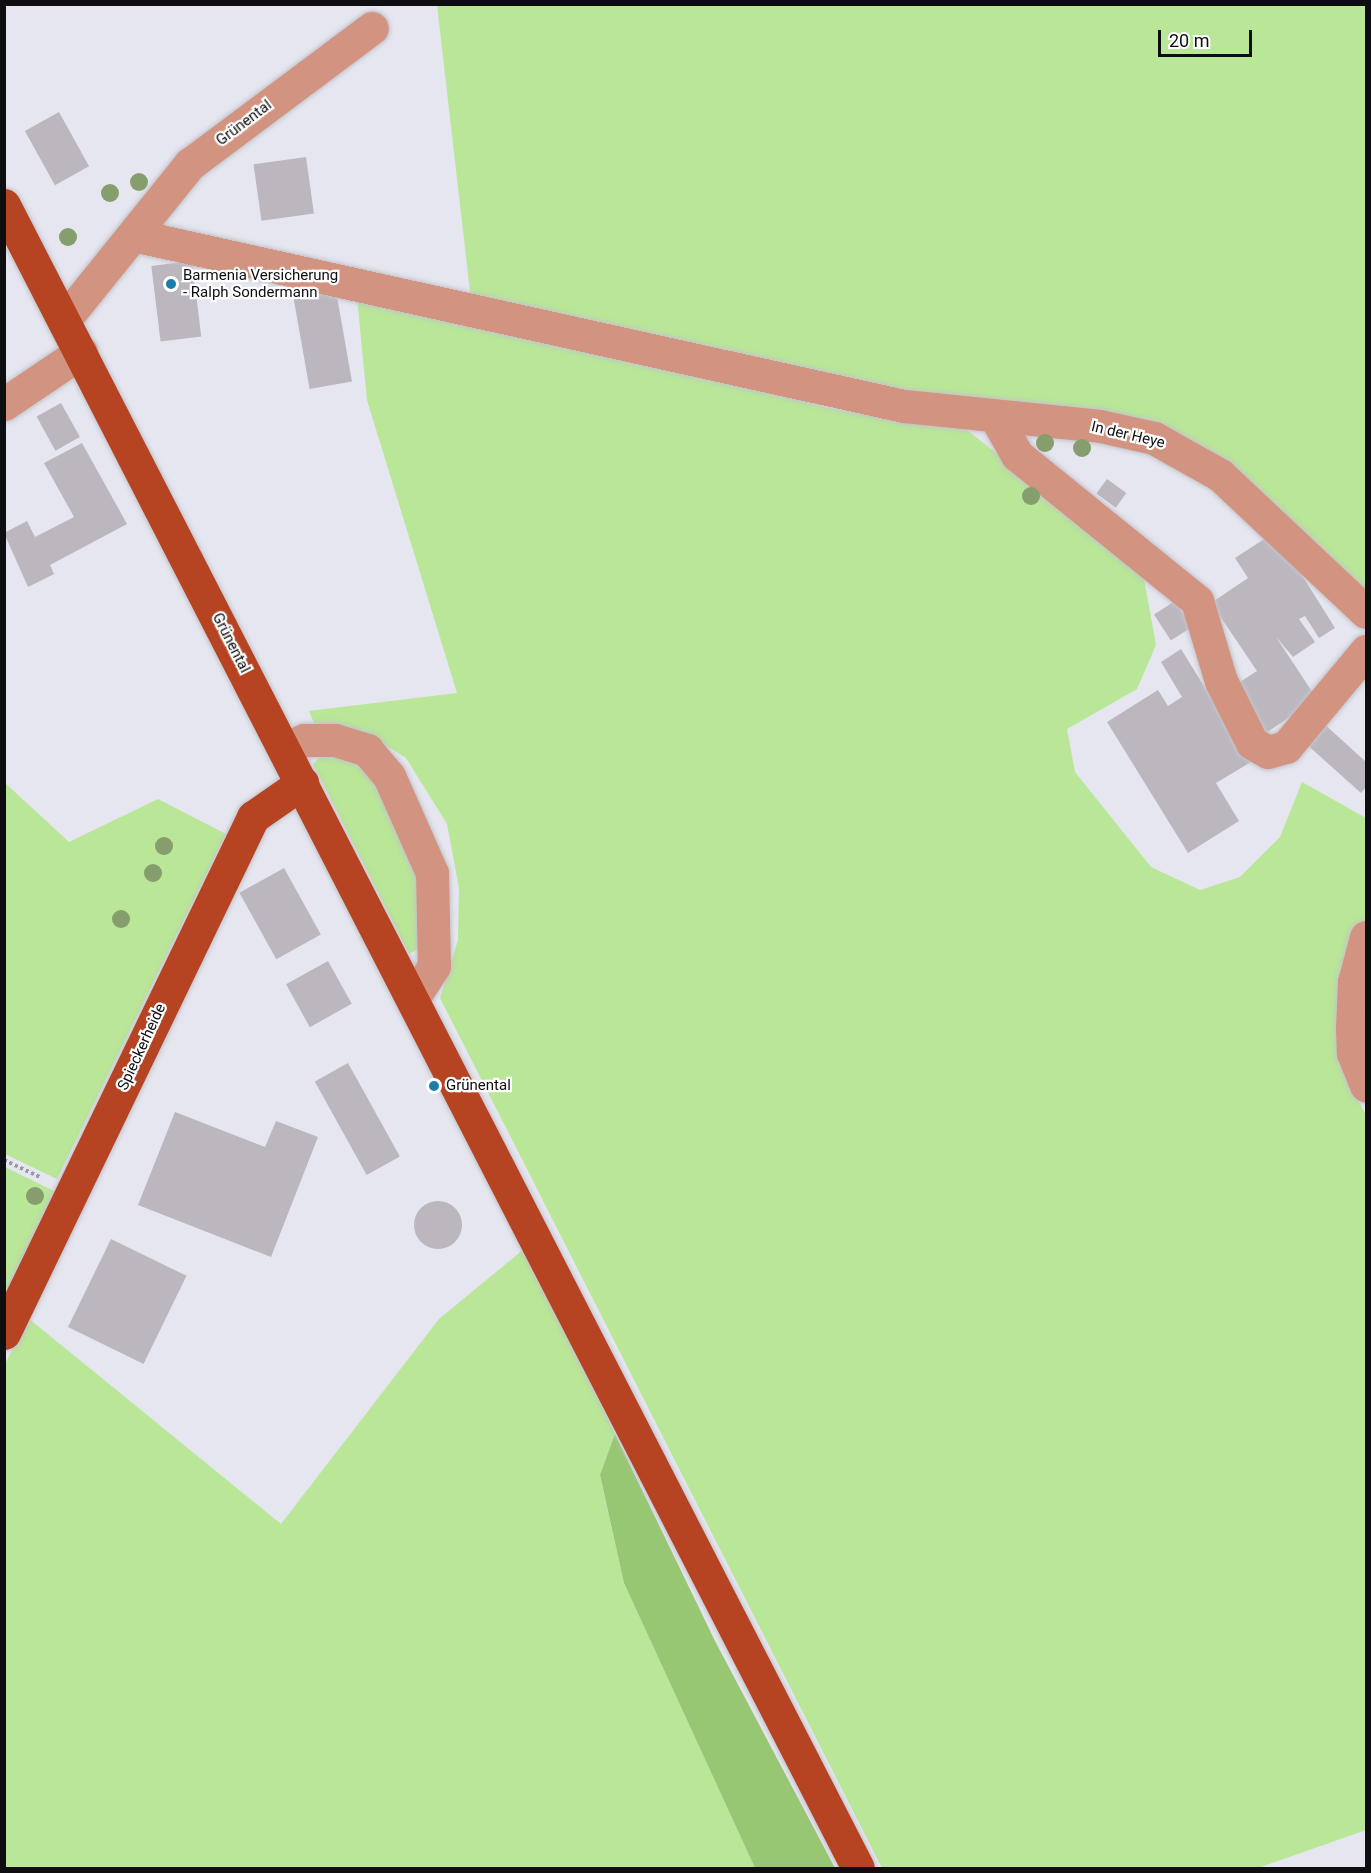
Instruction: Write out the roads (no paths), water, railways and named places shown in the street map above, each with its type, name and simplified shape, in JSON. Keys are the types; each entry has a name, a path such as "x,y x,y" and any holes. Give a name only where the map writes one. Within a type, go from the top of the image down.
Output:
{"main road":[{"name":"Grünental","path":"4,205 851,1855"},
{"name":"Spieckerheide","path":"4,1332 253,817 302,783"}],"street":[{"name":"Grünental","path":"64,320 190,164 372,28"},
{"name":"In der Heye","path":"133,235 472,309 830,391 995,416 1100,426 1180,448 1220,475 1366,612"},
{"path":"4,404 81,352"},
{"path":"995,416 1017,455 1197,601 1221,681 1252,743 1268,752 1286,747 1366,651"},
{"path":"284,749 304,740 335,740 367,750 389,776 432,873 434,966 413,998"},
{"path":"1366,937 1354,982 1352,1028 1353,1053 1366,1084"}],"place":[{"name":"Barmenia Versicherung - Ralph Sondermann","path":"171,284"},
{"name":"Grünental","path":"434,1086"}]}
